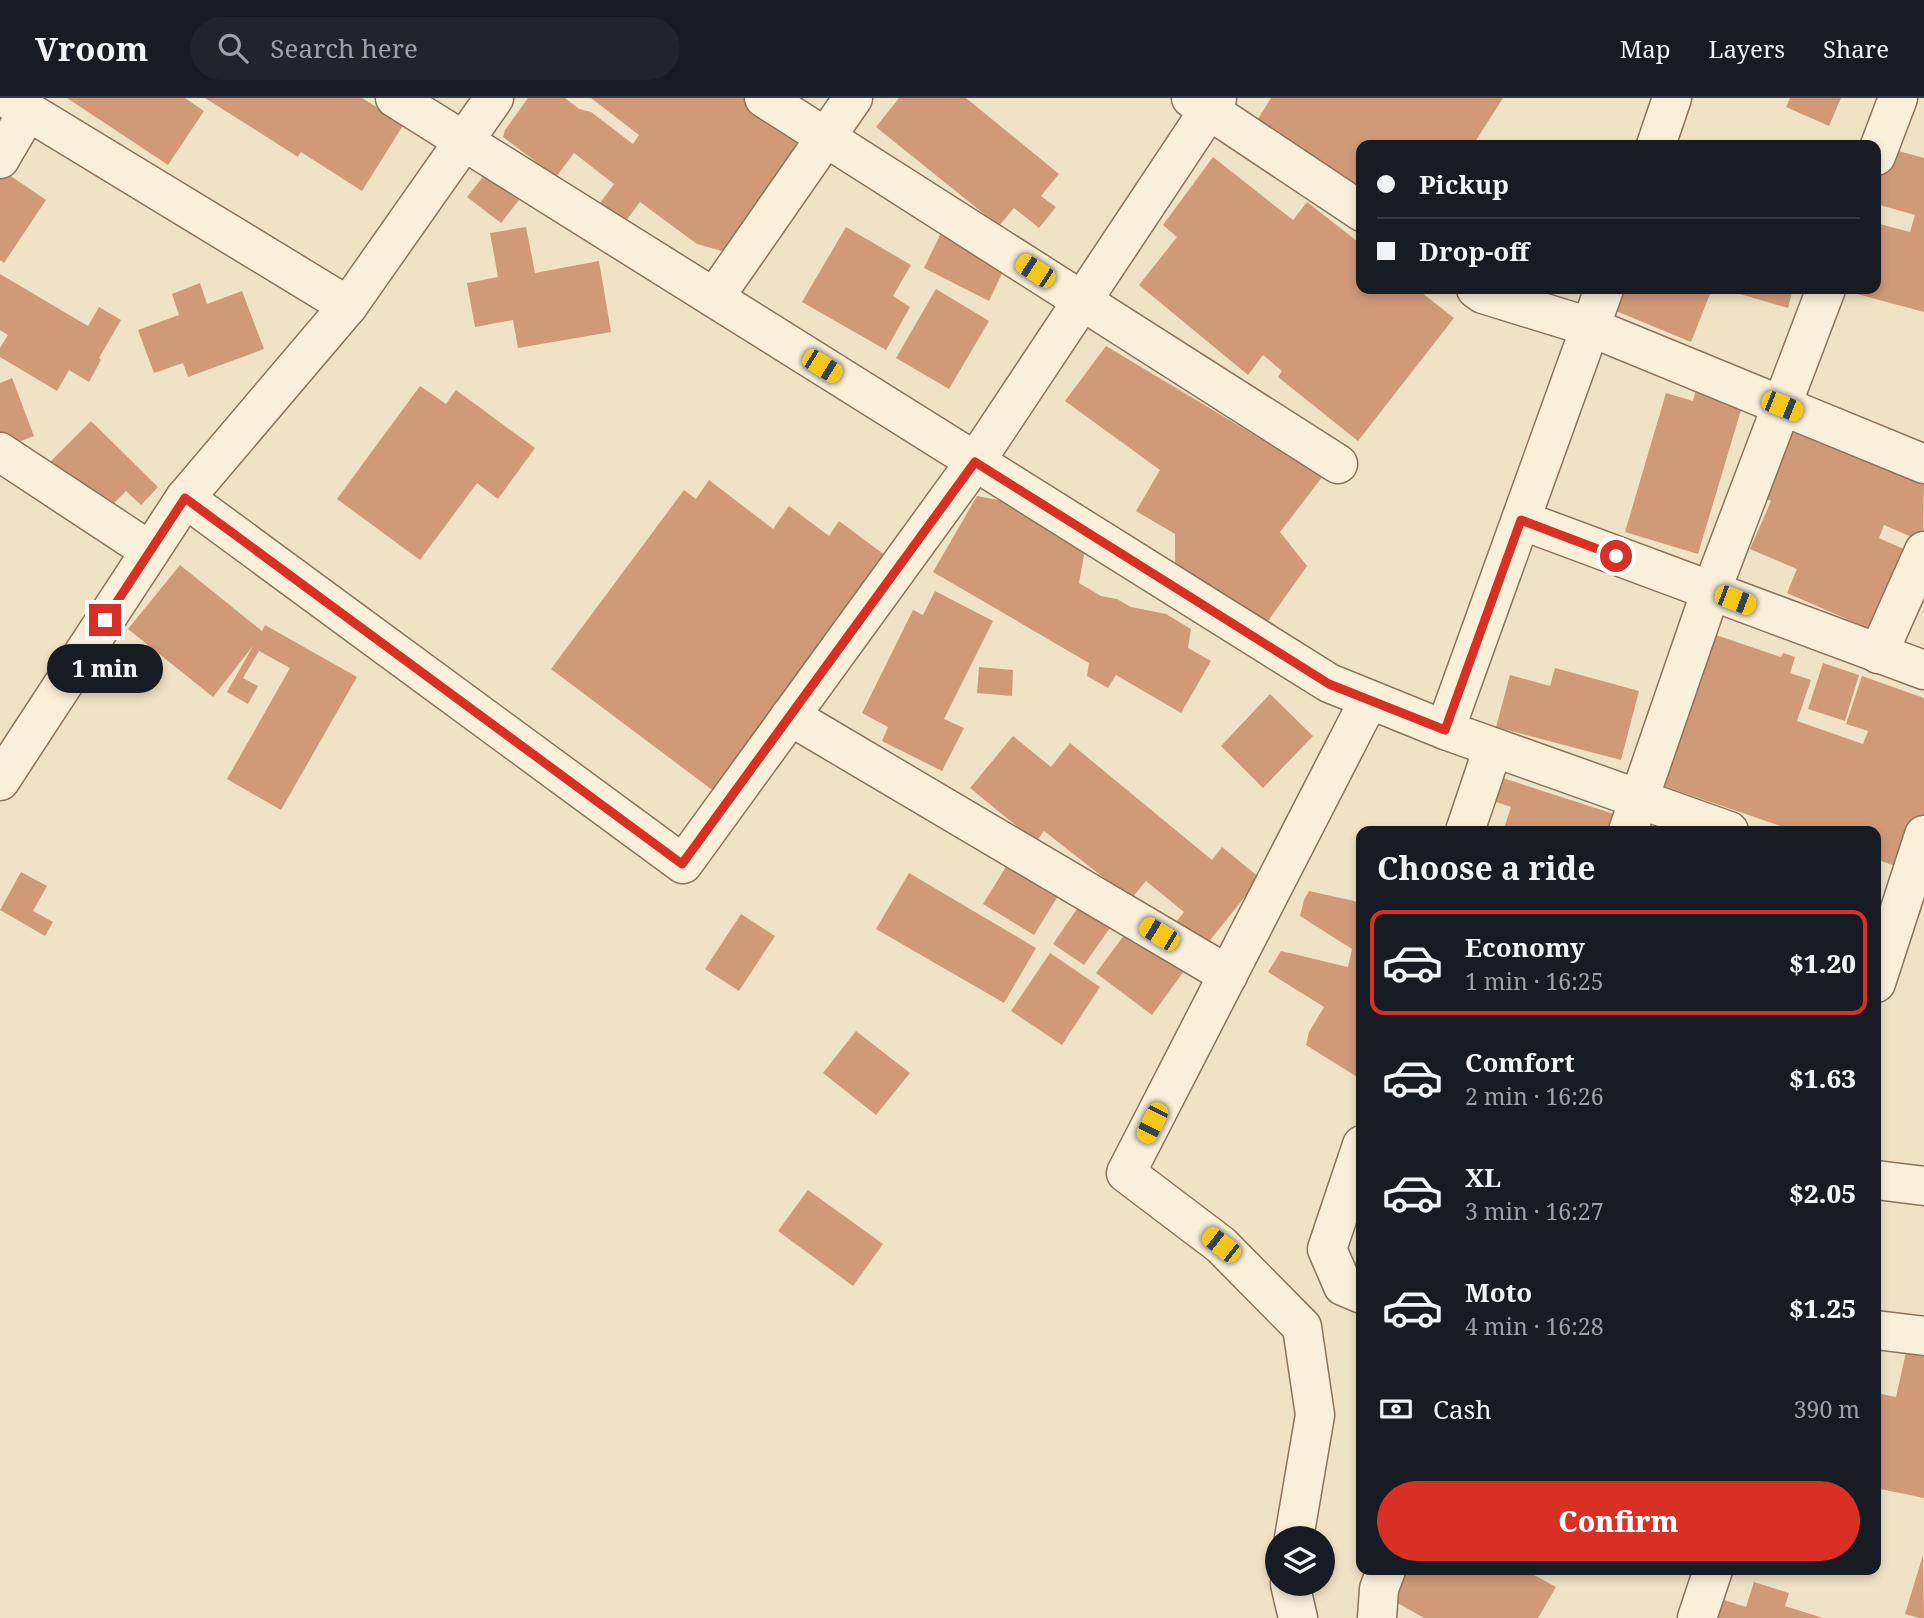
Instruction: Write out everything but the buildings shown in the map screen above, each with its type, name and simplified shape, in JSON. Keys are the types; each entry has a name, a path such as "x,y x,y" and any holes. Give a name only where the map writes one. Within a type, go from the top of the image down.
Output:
{"street":[{"path":"395,98 1329,684 1493,748 1633,815 1699,826"},
{"path":"0,781 185,498 348,306 494,98"},
{"path":"764,98 1338,464"},
{"path":"714,298 853,98"},
{"path":"1658,140 1672,98"},
{"path":"1881,143 1898,98"},
{"path":"185,498 682,864 975,462 1082,301 1206,102 1356,208"},
{"path":"0,159 17,104 348,306"},
{"path":"1483,294 1590,327 1924,464"},
{"path":"1445,730 1602,294"},
{"path":"1633,815 1712,592 1824,294"},
{"path":"0,452 150,551"},
{"path":"1521,520 1924,670"},
{"path":"1878,654 1924,551"},
{"path":"1296,1526 1315,1415 1302,1327 1221,1245 1126,1173 1369,700"},
{"path":"790,716 1228,975"},
{"path":"1467,826 1493,748"},
{"path":"1881,966 1902,892 1924,835"},
{"path":"1356,1163 1327,1249 1343,1286 1356,1291"},
{"path":"1881,1181 1924,1186"},
{"path":"1881,1331 1924,1336"},
{"path":"1377,1618 1379,1589 1384,1575"},
{"path":"1697,1618 1711,1575"},
{"path":"1293,1596 1298,1618"}],"route":[{"path":"105,620 185,498 682,864 975,462 1329,684 1445,730 1521,520 1616,556"}]}
